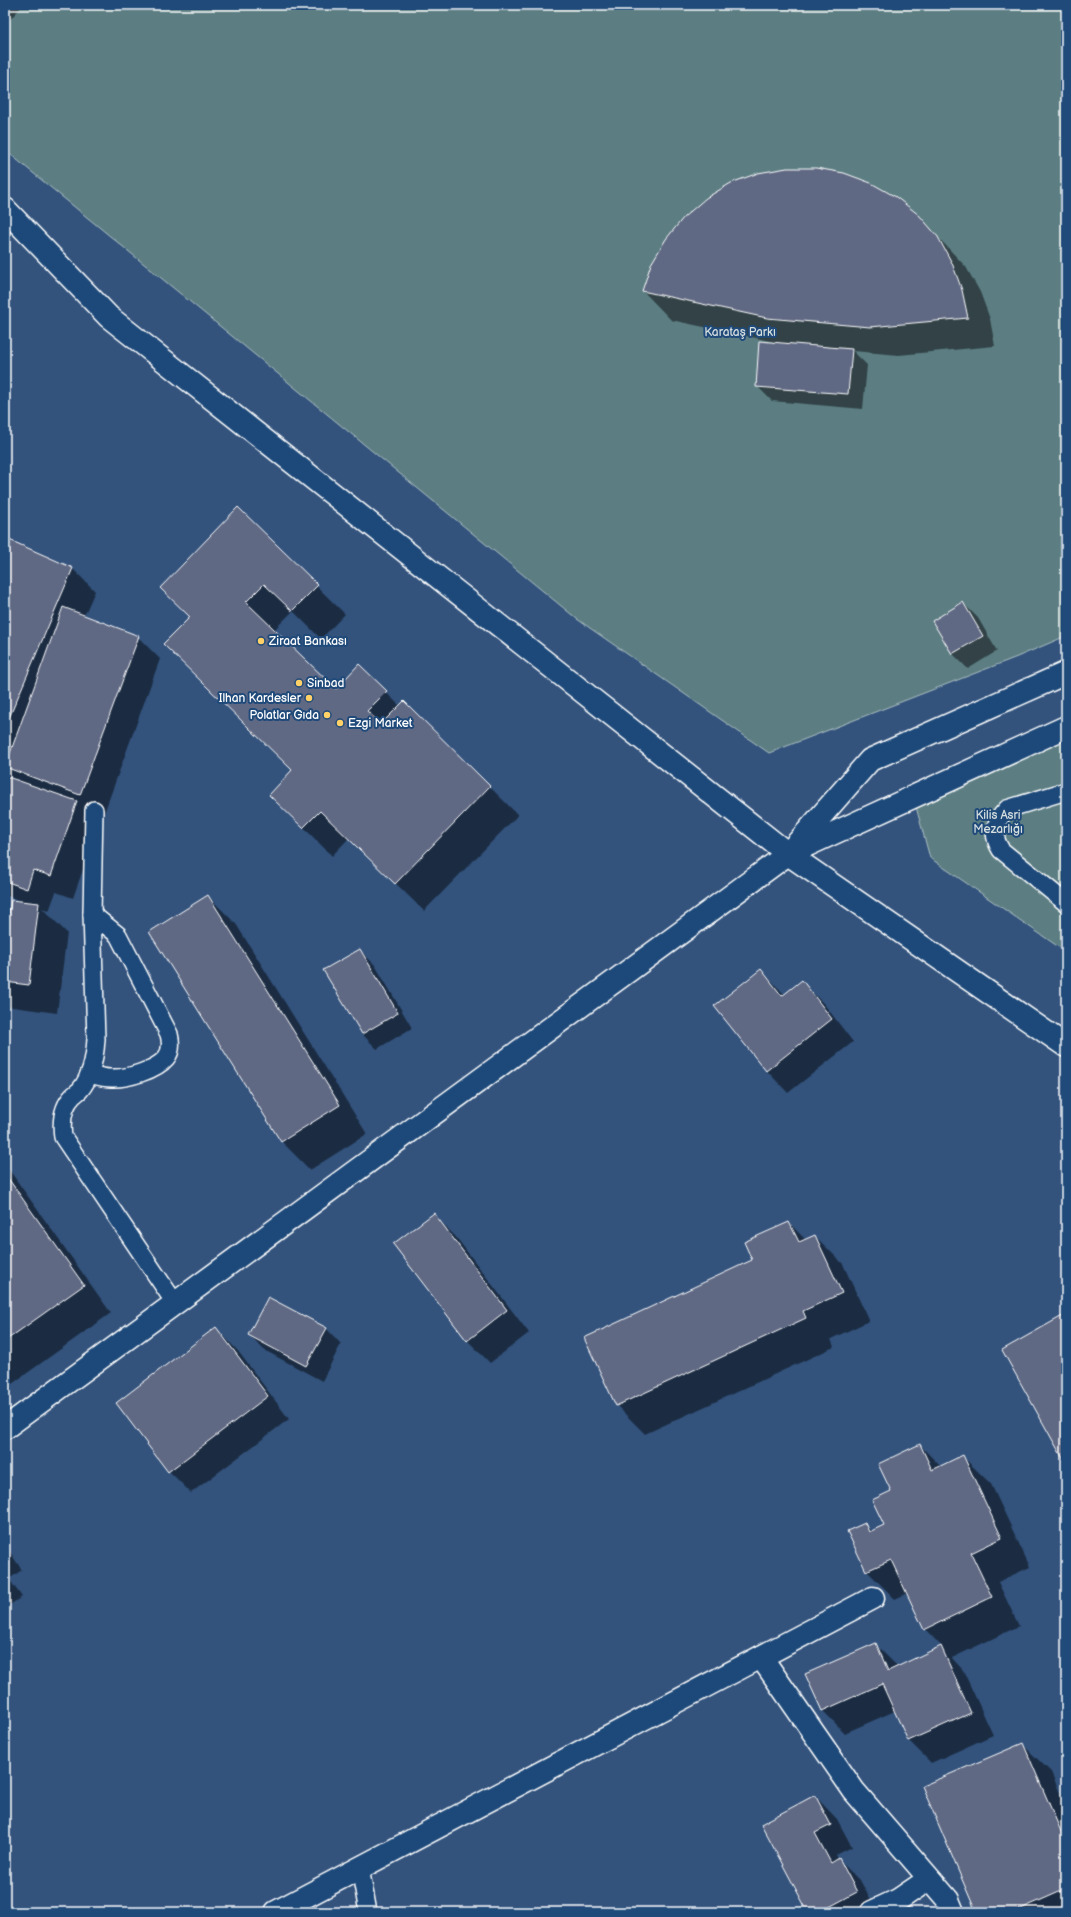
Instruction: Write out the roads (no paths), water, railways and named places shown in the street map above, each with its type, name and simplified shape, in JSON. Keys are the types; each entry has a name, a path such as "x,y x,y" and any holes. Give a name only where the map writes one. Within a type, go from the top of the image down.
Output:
{"street":[{"path":"5,209 109,317 788,854 1066,1046"},
{"path":"788,854 870,760 1066,673"},
{"path":"5,1428 788,854 1066,727"},
{"path":"276,1912 873,1598"},
{"path":"760,1657 854,1790 948,1900 953,1912"},
{"path":"872,1912 898,1900 929,1879"}],"lane":[{"path":"1066,791 1007,809 995,824 994,833 996,842 1001,850 1066,903"},
{"path":"94,810 92,914 96,1040 95,1057 90,1074 81,1090 68,1103 63,1114 61,1125 63,1137 175,1303"},
{"path":"90,1074 112,1079 142,1073 166,1058 172,1044 169,1034 118,935 92,914"},
{"path":"360,1868 368,1912"}],"place":[{"name":"Ziraat Bankası","path":"261,641"},
{"name":"Sinbad","path":"299,683"},
{"name":"Ilhan Kardesler","path":"309,698"},
{"name":"Polatlar Gıda","path":"327,715"},
{"name":"Ezgi Market","path":"340,723"}],"park label":[{"name":"Karataş Parkı","path":"740,332"},
{"name":"Kilis Asri Mezarlığı","path":"998,822"}]}
